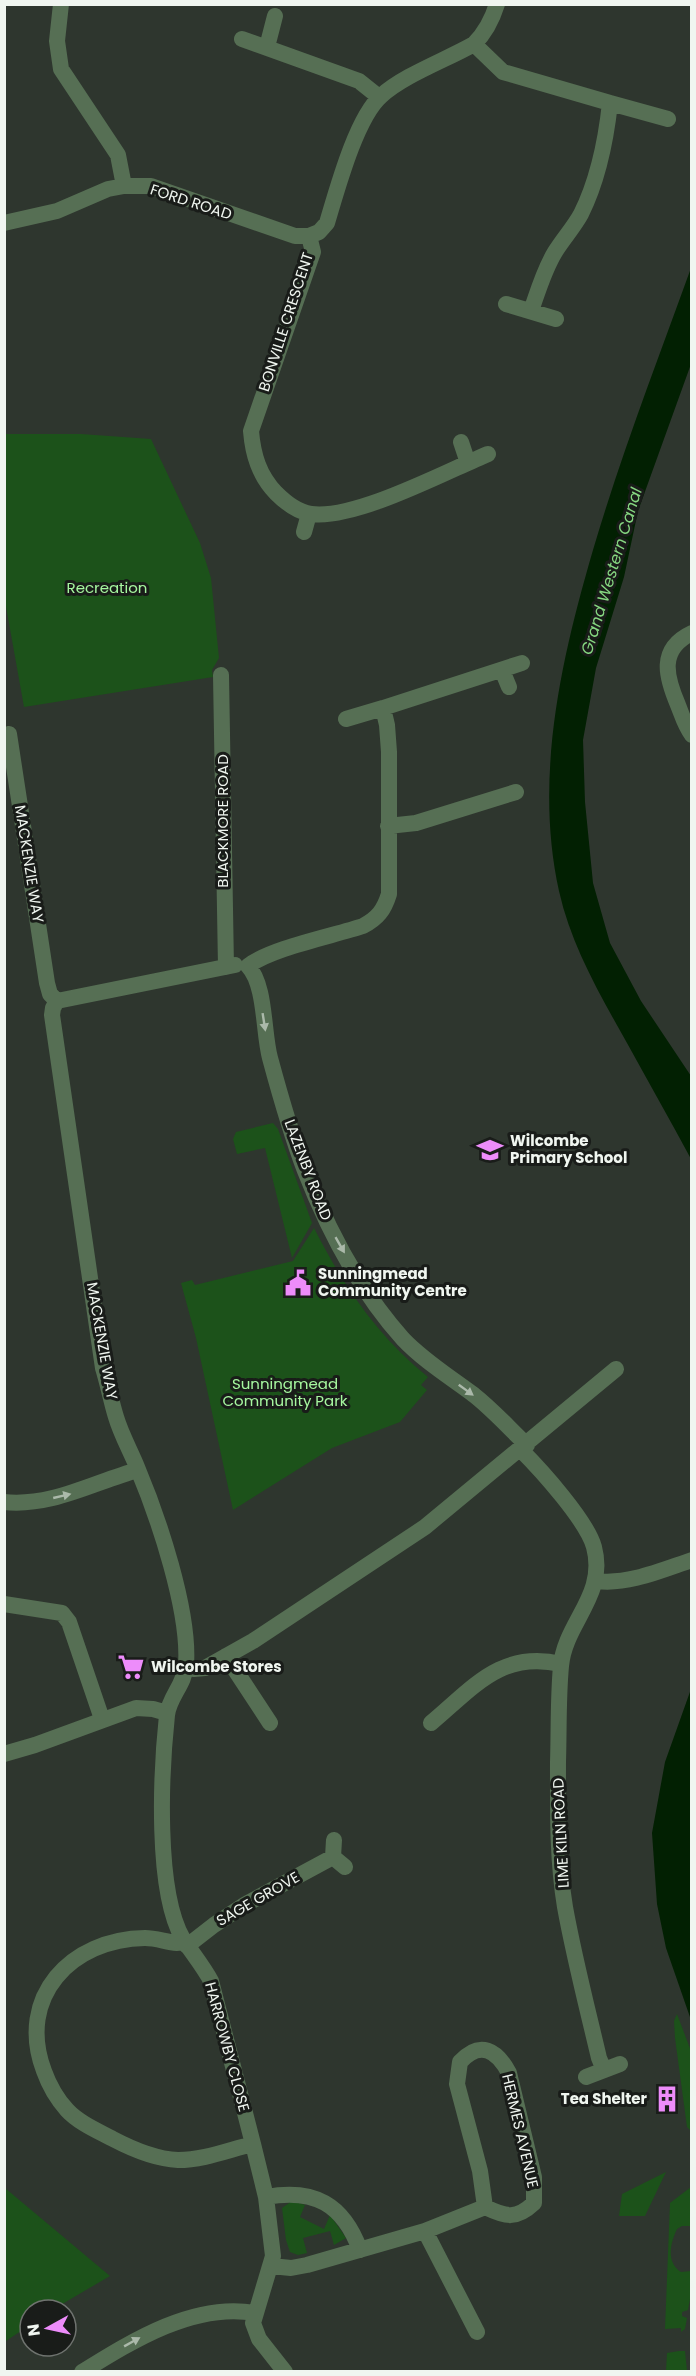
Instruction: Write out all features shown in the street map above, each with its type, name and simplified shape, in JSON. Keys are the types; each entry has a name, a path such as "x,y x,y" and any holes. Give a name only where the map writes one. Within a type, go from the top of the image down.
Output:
{"street":[{"path":"61,4 57,40 61,69 118,155 124,186"},
{"path":"497,4 491,21 474,44 503,72 668,119"},
{"path":"267,47 275,16"},
{"path":"242,39 359,81 379,97"},
{"name":"BONVILLE CRESCENT","path":"309,514 295,509 268,484 255,457 251,431 313,252 309,236 319,232 327,223 366,114 379,97 394,85 474,44"},
{"path":"531,311 540,282 554,254 580,216 588,197 603,146 610,103"},
{"name":"FORD ROAD","path":"4,223 57,211 92,195 124,186 152,186 295,236 309,236"},
{"path":"506,304 556,319"},
{"path":"461,442 468,463"},
{"path":"304,532 309,514 332,514 351,510 488,454"},
{"path":"692,633 676,643 668,657 667,670 670,686 692,735"},
{"path":"346,719 522,663"},
{"path":"502,670 509,687"},
{"name":"BLACKMORE ROAD","path":"221,675 226,967"},
{"path":"57,1001 239,964 248,966 256,960 363,926 375,920 384,909 389,894 388,743 383,708"},
{"name":"MACKENZIE WAY","path":"9,734 10,769 47,983 50,994 57,1001 52,1015 103,1368 116,1418 138,1470 174,1575 185,1639 186,1666 183,1682 167,1713 161,1795 164,1853 173,1916 185,1943"},
{"path":"388,826 416,824 516,792"},
{"name":"LAZENBY ROAD","path":"248,966 257,984 269,1055 284,1106 305,1170 330,1229 365,1287 404,1339 431,1364 498,1415 524,1447"},
{"path":"186,1666 194,1669 205,1668 226,1656 302,1610 425,1527 616,1369"},
{"path":"524,1447 584,1526 594,1547 597,1581 626,1580 692,1560"},
{"path":"4,1502 40,1501 75,1493 138,1470"},
{"name":"LIME KILN ROAD","path":"586,2078 612,2067 599,2058 566,1907 560,1869 558,1776 561,1664 568,1641 597,1581"},
{"path":"4,1604 62,1613 69,1622 102,1719"},
{"path":"226,1656 270,1723"},
{"path":"431,1723 492,1672 505,1666 547,1660 561,1664"},
{"path":"4,1754 136,1708 167,1713"},
{"name":"SAGE GROVE","path":"185,1943 246,1904 337,1855"},
{"path":"185,1943 145,1938 115,1943 86,1953 66,1966 46,1990 41,2002 35,2026 38,2056 56,2096 68,2111 93,2128 136,2150 176,2160 192,2159 253,2145"},
{"name":"HARROWBY CLOSE","path":"185,1943 205,1969 211,1981 266,2197 272,2245 271,2266 255,2313"},
{"name":"HERMES AVENUE","path":"484,2049 494,2053 509,2073 534,2177 535,2191 534,2203 524,2212 513,2216 500,2214 484,2207 480,2171 457,2084 460,2062 474,2051 484,2049"},
{"path":"266,2197 300,2194 324,2202 344,2219 360,2250"},
{"path":"271,2266 291,2268 306,2265 424,2231 484,2207"},
{"path":"424,2231 477,2332"},
{"path":"82,2372 138,2338 207,2313 246,2312 255,2313 253,2323 259,2339 285,2372"}],"green space":[{"name":"Recreation","path":"4,434 81,434 151,439 200,543 211,578 219,658 212,670 213,677 24,707 5,601"},
{"path":"273,1123 278,1129 312,1223 292,1258 265,1148 237,1154 233,1139 236,1132"},
{"name":"Sunningmead Community Park","path":"314,1228 349,1289 377,1327 428,1377 421,1385 427,1390 400,1422 332,1448 233,1510 196,1338 181,1283 192,1280 195,1285 293,1261"},
{"path":"677,2014 691,2051 691,2131 687,2127 675,2038 674,2021"},
{"path":"666,2172 645,2216 619,2216 622,2194"},
{"path":"691,2187 691,2226 682,2226 677,2229 671,2252 676,2268 681,2272 691,2271 691,2294 688,2310 682,2312 682,2316 687,2318 685,2329 681,2332 681,2328 665,2329 670,2203"},
{"path":"5,2188 110,2276 72,2298 18,2298 18,2333 6,2341"},
{"path":"292,2201 305,2205 300,2217 324,2229 330,2215 346,2238 334,2245 330,2231 303,2238 307,2253 298,2255 290,2252 282,2208"},
{"path":"685,2351 687,2371 666,2371 667,2353"}],"water":[{"name":"Grand Western Canal","path":"691,268 691,364 638,511 624,577 596,668 583,740 585,802 593,883 610,943 641,1001 691,1076 691,1159 597,988 571,931 559,891 552,848 549,805 550,762 555,719 581,592 615,479"},
{"path":"691,1689 691,2020 666,1948 657,1904 652,1833 665,1762"}],"place":[{"name":"Wilcombe Primary School","path":"490,1150"},
{"name":"Sunningmead Community Centre","path":"298,1283"},
{"name":"Wilcombe Stores","path":"131,1667"},
{"name":"Tea Shelter","path":"667,2099"}]}
